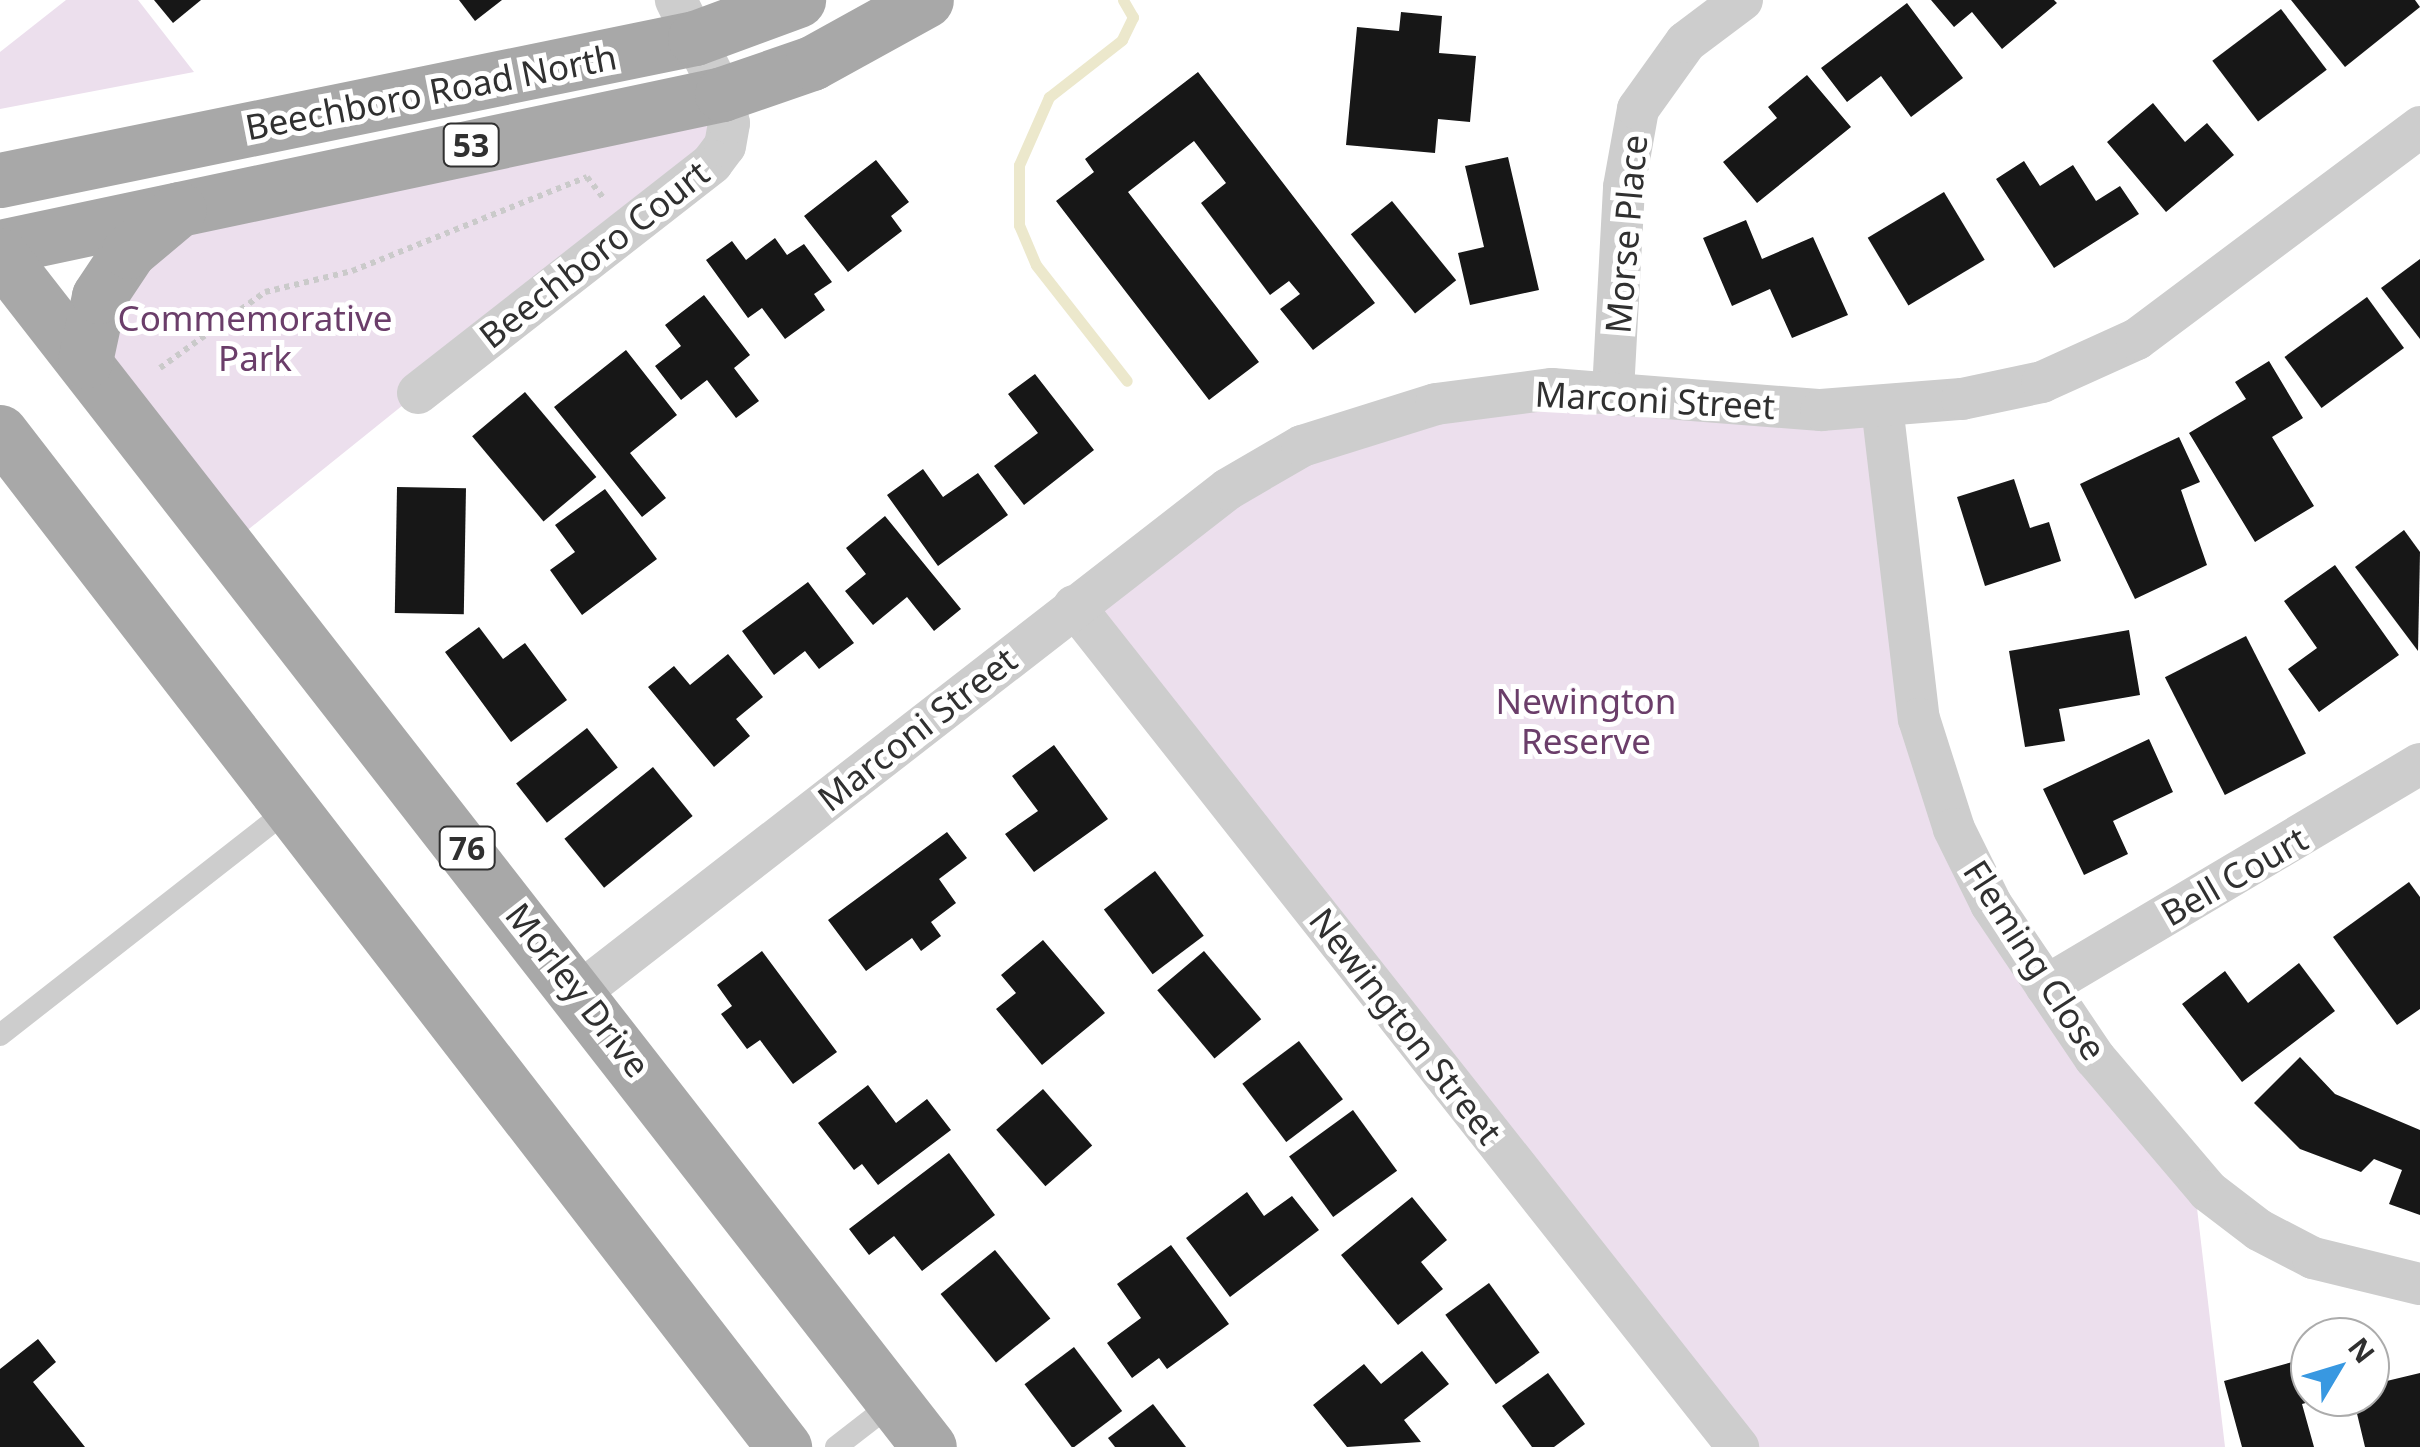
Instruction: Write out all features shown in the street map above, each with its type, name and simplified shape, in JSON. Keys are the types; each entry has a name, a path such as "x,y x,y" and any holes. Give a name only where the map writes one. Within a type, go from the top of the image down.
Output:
{"main road":[{"name":"Beechboro Road North","path":"0,180 685,19 798,0"},
{"name":"Beechboro Road North","path":"0,251 185,203 722,94 812,63 926,0"},
{"path":"86,361 99,296 129,251 185,203"},
{"name":"Morley Drive","path":"0,251 580,992 929,1447"},
{"path":"0,432 784,1447"}],"street":[{"name":"Morse Place","path":"1613,391 1624,187 1638,109 1686,42 1742,0"},
{"path":"685,19 722,94"},
{"name":"Beechboro Court","path":"418,393 712,163 725,146 730,123 722,94"},
{"name":"Marconi Street","path":"580,992 1228,489 1302,446 1436,404 1552,389 1821,410 1882,406 2042,382 2137,339 2420,126"},
{"name":"Fleming Close","path":"1882,406 1905,618 1931,770 1991,904 2095,1058 2208,1191 2260,1230 2313,1258 2420,1284"},
{"name":"Newington Street","path":"1074,606 1738,1447"},
{"name":"Bell Court","path":"2046,986 2420,764"}],"lane":[{"path":"0,1034 292,807"},
{"path":"836,1447 894,1402"}],"path":[{"path":"160,368 265,292 352,271 587,178"}],"green space":[{"path":"66,0 138,0 194,72 0,109 0,52"},
{"name":"Commemorative Park","path":"722,94 729,123 418,393 229,545 85,361 129,251"},
{"name":"Newington Reserve","path":"1436,404 1882,406 1954,829 2193,1174 2225,1447 1738,1447 1074,606 1228,489"}],"building":[{"path":"154,0 201,0 173,23"},
{"path":"459,0 502,0 475,21"},
{"path":"1931,0 2057,3 2002,49 1972,12 1954,27"},
{"path":"2291,0 2415,0 2420,7 2345,67"},
{"path":"1907,3 1963,78 1911,117 1881,76 1847,102 1821,68"},
{"path":"2281,9 2327,70 2258,121 2212,61"},
{"path":"1401,12 1442,16 1439,53 1476,56 1470,122 1438,119 1435,153 1346,145 1357,27 1399,31"},
{"path":"1198,72 1375,303 1313,350 1280,309 1300,294 1289,281 1270,295 1201,203 1226,183 1194,141 1128,192 1259,362 1209,400 1056,201 1094,172 1085,159"},
{"path":"1807,75 1851,127 1757,203 1723,162 1777,118 1768,107"},
{"path":"2153,103 2185,142 2207,123 2234,155 2166,212 2107,142"},
{"path":"1508,157 1539,290 1470,305 1458,253 1484,247 1465,166"},
{"path":"876,160 909,202 891,216 902,231 848,272 804,216"},
{"path":"2024,161 2040,186 2073,165 2096,201 2120,186 2139,214 2054,268 1996,179"},
{"path":"1944,192 1985,260 1908,306 1868,238"},
{"path":"1392,201 1456,280 1415,314 1351,234"},
{"path":"1746,220 1762,259 1813,237 1848,315 1792,338 1770,289 1732,306 1703,238"},
{"path":"775,238 787,255 804,244 832,282 814,294 825,310 785,339 762,308 748,318 706,260 732,241 746,260"},
{"path":"2420,259 2420,339 2381,288"},
{"path":"704,295 750,355 734,368 759,401 736,418 707,380 681,400 655,366 681,346 665,325"},
{"path":"2367,297 2404,348 2322,408 2284,357"},
{"path":"626,350 677,415 630,453 666,498 642,517 554,407"},
{"path":"2269,361 2303,418 2272,437 2314,506 2255,542 2189,433 2246,399 2235,382"},
{"path":"1035,374 1094,450 1024,505 994,466 1038,433 1008,394"},
{"path":"525,392 596,477 543,521 472,436"},
{"path":"2179,437 2200,482 2181,490 2207,565 2135,599 2080,484"},
{"path":"923,469 943,497 978,473 1008,515 938,566 887,495"},
{"path":"2014,479 2030,528 2049,522 2061,561 1985,586 1957,497"},
{"path":"397,487 466,488 464,614 395,613"},
{"path":"605,489 657,559 582,615 550,570 575,552 555,525"},
{"path":"885,516 961,609 934,631 907,597 873,625 845,591 866,574 846,548"},
{"path":"2404,530 2420,552 2418,651 2355,567"},
{"path":"2335,565 2399,655 2319,712 2288,669 2317,648 2284,601"},
{"path":"808,582 854,643 819,669 805,651 774,675 742,631"},
{"path":"479,627 503,659 525,643 567,700 511,742 445,652"},
{"path":"2129,630 2140,695 2059,709 2065,741 2025,747 2009,651"},
{"path":"2246,636 2306,754 2225,795 2165,677"},
{"path":"728,654 763,697 736,719 750,736 714,767 648,687 674,666 690,685"},
{"path":"587,728 618,767 547,823 516,783"},
{"path":"2149,739 2173,792 2113,821 2128,854 2084,875 2043,789"},
{"path":"1054,745 1108,819 1034,872 1005,834 1038,811 1012,776"},
{"path":"653,767 693,816 604,888 564,839"},
{"path":"947,832 967,858 939,879 956,903 931,922 941,936 921,951 912,938 866,971 828,920"},
{"path":"1155,871 1204,936 1153,974 1104,910"},
{"path":"2409,882 2420,897 2420,1009 2397,1025 2333,937"},
{"path":"1043,940 1105,1013 1042,1065 996,1009 1016,993 1001,975"},
{"path":"762,951 837,1052 793,1084 760,1040 747,1049 721,1014 732,1006 717,985"},
{"path":"1204,951 1261,1019 1214,1058 1157,990"},
{"path":"2299,963 2335,1011 2242,1082 2182,1004 2225,971 2248,1003"},
{"path":"1299,1041 1343,1099 1286,1142 1242,1084"},
{"path":"2300,1057 2335,1094 2420,1130 2420,1215 2389,1204 2402,1170 2374,1159 2361,1172 2300,1149 2254,1103"},
{"path":"868,1085 896,1123 927,1099 951,1130 878,1185 862,1164 854,1170 818,1123"},
{"path":"1043,1089 1092,1146 1045,1186 996,1130"},
{"path":"1353,1110 1397,1171 1333,1217 1289,1156"},
{"path":"949,1153 995,1215 922,1271 894,1236 869,1255 849,1229"},
{"path":"1247,1192 1264,1216 1292,1196 1319,1230 1230,1297 1186,1238"},
{"path":"1412,1197 1447,1240 1421,1262 1443,1289 1398,1325 1341,1255"},
{"path":"1171,1245 1229,1324 1167,1369 1159,1358 1132,1378 1107,1343 1141,1318 1117,1284"},
{"path":"995,1250 1050,1318 996,1362 941,1294"},
{"path":"1489,1283 1540,1353 1496,1384 1445,1315"},
{"path":"38,1339 56,1362 33,1382 85,1447 0,1447 0,1369"},
{"path":"1074,1347 1122,1411 1072,1447 1024,1384"},
{"path":"1422,1351 1449,1384 1404,1420 1421,1442 1347,1447 1313,1405 1364,1364 1381,1384"},
{"path":"2290,1363 2290,1417 2306,1417 2314,1447 2242,1447 2224,1381"},
{"path":"1548,1373 1585,1424 1554,1447 1532,1447 1502,1406"},
{"path":"2420,1373 2420,1447 2365,1447 2358,1417 2390,1417 2390,1380"},
{"path":"1153,1404 1186,1447 1115,1447 1108,1438"}],"waterway":[{"path":"1123,0 1133,17 1122,40 1049,97 1019,165 1019,225 1036,265 1127,381"}]}
